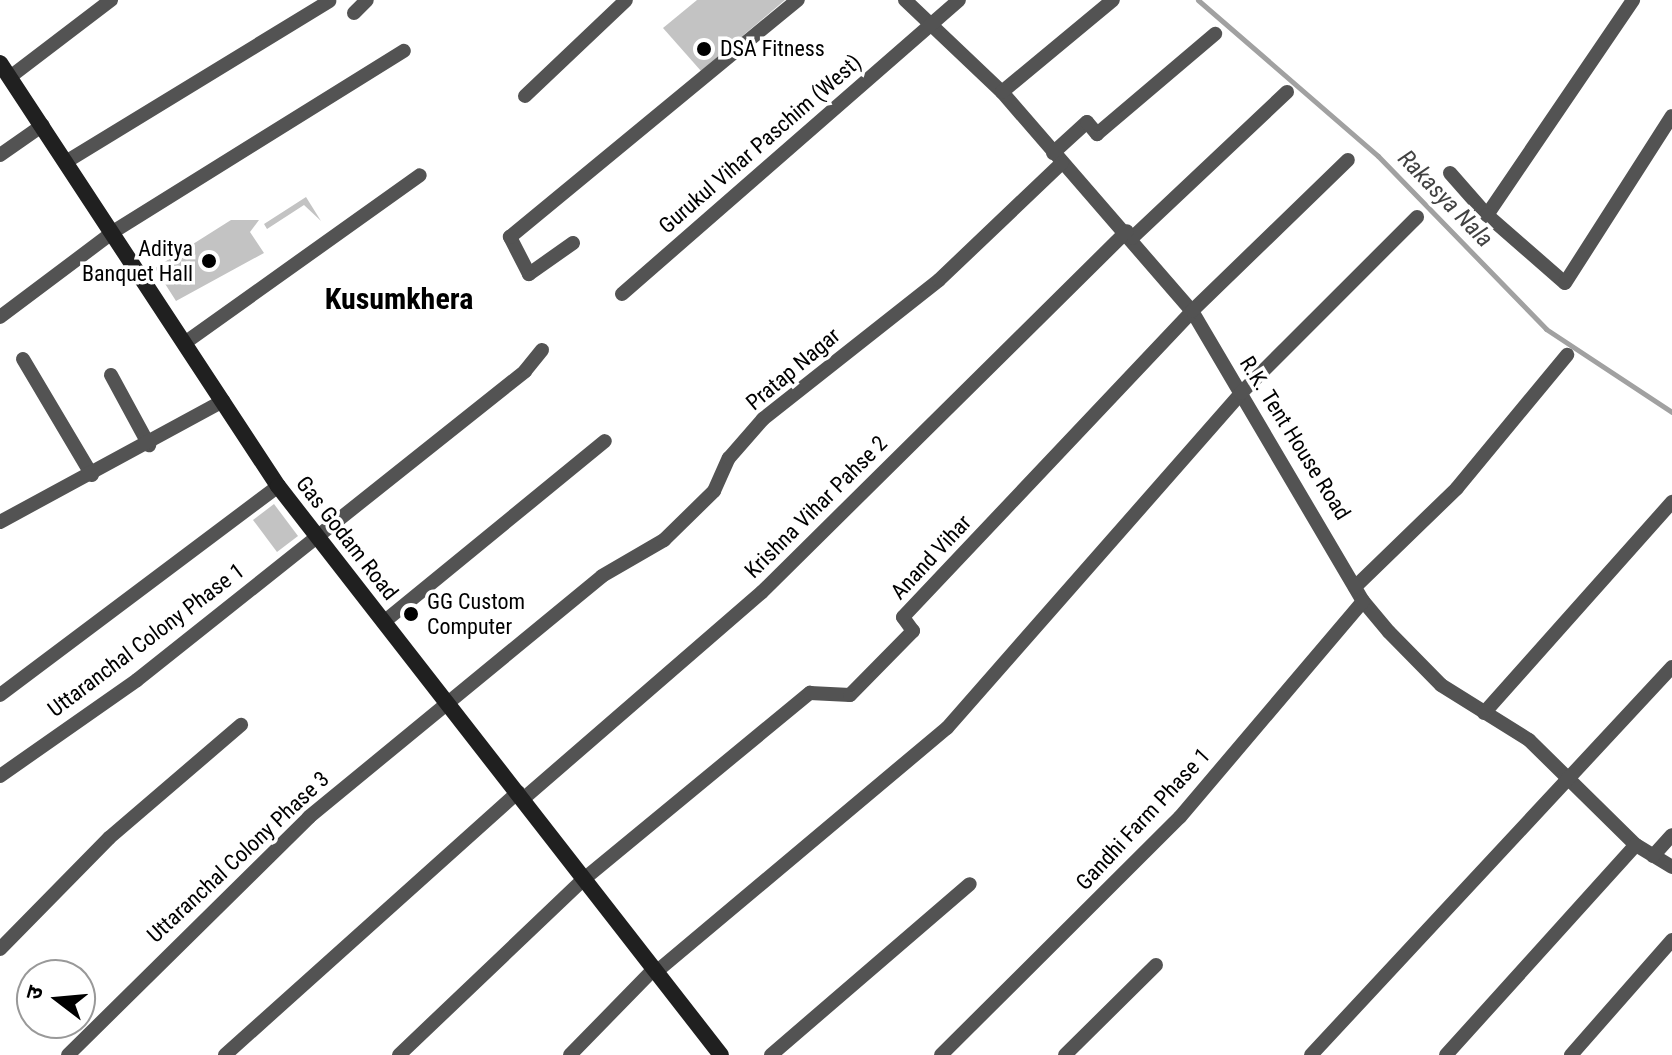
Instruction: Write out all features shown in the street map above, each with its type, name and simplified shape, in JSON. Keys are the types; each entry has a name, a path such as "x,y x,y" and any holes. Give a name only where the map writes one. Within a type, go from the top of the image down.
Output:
{"main road":[{"name":"Gas Godam Road","path":"3,70 116,230 278,486 448,700 719,1054"}],"street":[{"path":"3,70 111,0"},
{"path":"354,13 367,0"},
{"path":"525,96 626,0"},
{"path":"573,243 529,274 510,237 798,0"},
{"name":"R.K. Tent House Road","path":"905,0 926,26 1002,92 1058,158 1130,234 1192,311 1363,601 1441,685 1573,778 1636,845 1672,867"},
{"name":"Gurukul Vihar Paschim (West)","path":"622,294 959,0"},
{"path":"1002,92 1113,0"},
{"path":"1487,215 1633,0"},
{"path":"69,160 329,1"},
{"name":"Pratap Nagar","path":"448,700 602,576 664,540 714,491 729,458 763,419 939,280 1058,158 1087,122 1097,134 1215,34"},
{"path":"0,317 116,230 404,51"},
{"name":"Krishna Vihar Pahse 2","path":"225,1055 520,795 762,592 1130,234 1287,92"},
{"path":"1450,173 1487,215 1565,283 1672,116"},
{"path":"0,155 43,125"},
{"path":"1192,311 1348,160"},
{"path":"186,342 420,175"},
{"path":"570,1055 655,971 947,728 1241,393 1417,217"},
{"name":"Anand Vihar","path":"584,879 810,693 850,695 913,631 903,617 1192,311"},
{"name":"Uttaranchal Colony Phase 1","path":"0,776 137,680 542,350"},
{"path":"1355,587 1457,488 1567,355"},
{"path":"23,359 92,475"},
{"path":"111,375 149,445"},
{"path":"1,519 149,445 223,401"},
{"path":"385,621 605,441"},
{"path":"0,695 278,486"},
{"path":"1484,713 1672,502"},
{"name":"Gandhi Farm Phase 1","path":"941,1055 1180,817 1363,601"},
{"path":"1311,1055 1573,778 1672,667"},
{"name":"Uttaranchal Colony Phase 3","path":"68,1055 201,917 448,700"},
{"path":"0,949 109,838 241,725"},
{"path":"1653,856 1672,835"},
{"path":"1446,1055 1636,845"},
{"path":"399,1055 584,879"},
{"path":"771,1055 970,884"},
{"path":"1571,1055 1672,940"},
{"path":"1065,1055 1156,965"}],"building":[{"name":"DSA Fitness","path":"697,0 785,0 701,71 663,28"},
{"path":"306,197 321,221 304,205 267,229 264,224"},
{"name":"Aditya Banquet Hall","path":"231,220 259,220 250,232 264,253 176,301 155,268"},
{"path":"274,504 298,536 277,552 253,520"}],"waterway":[{"name":"Rakasya Nala","path":"1198,0 1378,156 1546,329 1672,412"}],"place":[{"name":"DSA Fitness","path":"704,49"},
{"name":"Aditya Banquet Hall","path":"209,261"},
{"name":"GG Custom Computer","path":"411,614"}],"district":[{"name":"Kusumkhera","path":"399,299"}]}
